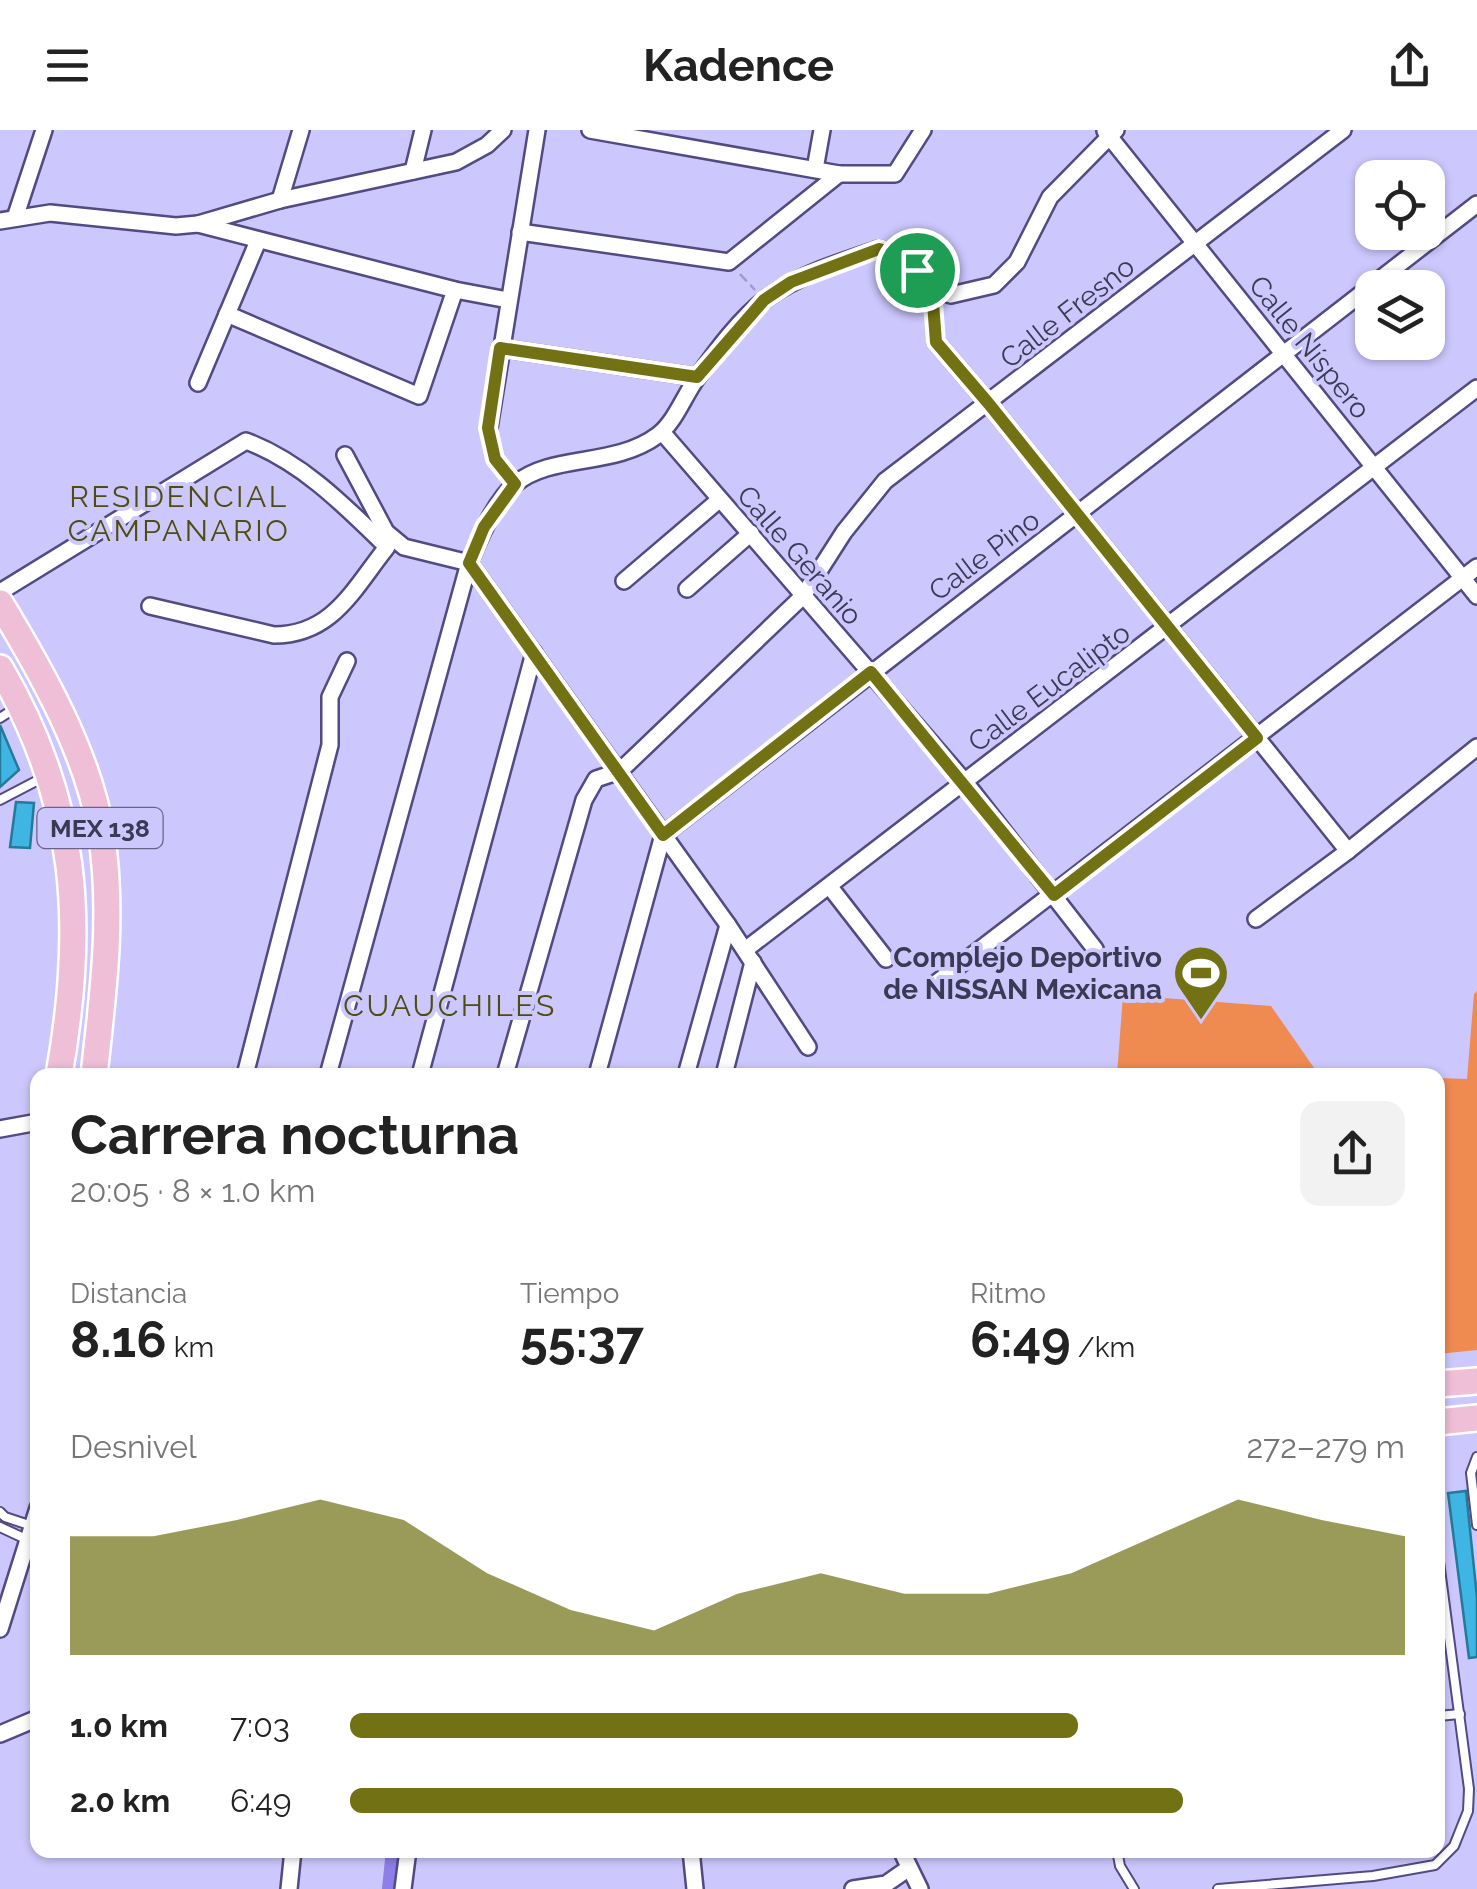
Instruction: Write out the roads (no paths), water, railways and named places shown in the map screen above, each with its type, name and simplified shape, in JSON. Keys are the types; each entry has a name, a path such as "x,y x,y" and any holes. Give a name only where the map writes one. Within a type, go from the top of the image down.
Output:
{"main road":[{"name":"MEX 138","path":"0,603 45,680 79,759 100,829 108,904 95,1068"},
{"name":"MEX 138","path":"0,668 11,711 50,774 66,836 74,899 61,1068"},
{"path":"1445,1383 1477,1381"},
{"path":"1445,1421 1477,1418"}],"street":[{"path":"8,219 44,130"},
{"path":"280,200 301,130"},
{"path":"412,171 423,130"},
{"path":"8,219 50,213 176,226 198,224 280,200 456,162 487,146 503,130"},
{"path":"488,428 536,130"},
{"path":"590,130 838,174 894,174 923,130"},
{"path":"704,150 708,130"},
{"path":"815,170 822,130"},
{"name":"Calle Fresno","path":"508,1068 584,800 596,778 620,772 803,596 844,532 885,481 1343,130"},
{"path":"330,1068 469,563 484,527 515,484 547,468 631,452 662,432 697,377 764,300 791,282 879,249 899,256 917,270 932,290 952,295 994,285 1017,262 1050,197 1109,132"},
{"name":"Calle Níspero","path":"1109,132 1477,596"},
{"path":"520,232 729,262 838,174"},
{"name":"Calle Pino","path":"663,835 1477,204"},
{"path":"198,224 508,300"},
{"path":"198,383 258,241"},
{"path":"227,314 418,396 455,290"},
{"path":"936,342 1348,850"},
{"path":"500,348 697,377"},
{"name":"Calle Eucalipto","path":"749,956 964,782 1477,388"},
{"name":"Calle Geranio","path":"662,432 964,782 1095,949"},
{"path":"0,592 246,441 273,451 291,464 345,506 387,547 342,609 318,626 290,635 274,635 150,606"},
{"path":"345,455 386,532 404,548 469,563 728,925 808,1047"},
{"path":"624,582 719,500"},
{"path":"687,589 751,534"},
{"path":"935,984 1477,567"},
{"path":"422,1068 534,652"},
{"path":"247,1068 330,746 330,697 347,660"},
{"path":"1256,919 1477,747"},
{"path":"600,1068 663,835"},
{"path":"830,887 886,960"},
{"path":"688,1068 728,925"},
{"path":"725,1068 749,956"},
{"path":"0,1129 30,1123"},
{"path":"0,1628 30,1533"},
{"path":"0,1734 30,1721"},
{"path":"289,1889 292,1858"},
{"path":"403,1889 407,1858"},
{"path":"692,1858 695,1889"},
{"path":"905,1858 920,1889"},
{"path":"853,1889 886,1884 909,1868"}],"lane":[{"path":"0,800 50,774"},
{"path":"1477,1457 1471,1473 1477,1526"},
{"path":"0,1512 30,1533"},
{"path":"0,1527 30,1533"},
{"path":"1445,1627 1469,1790 1468,1811 1454,1846 1445,1855"},
{"path":"1445,1715 1460,1714"},
{"path":"1118,1858 1134,1889"},
{"path":"1218,1889 1374,1876 1436,1864 1442,1858"}],"waterway":[{"path":"391,1889 394,1858"}],"place":[{"name":"Complejo Deportivo de NISSAN Mexicana","path":"1201,1022"}],"district":[{"name":"RESIDENCIAL CAMPANARIO","path":"179,514"},
{"name":"CUAUCHILES","path":"450,1006"}]}
